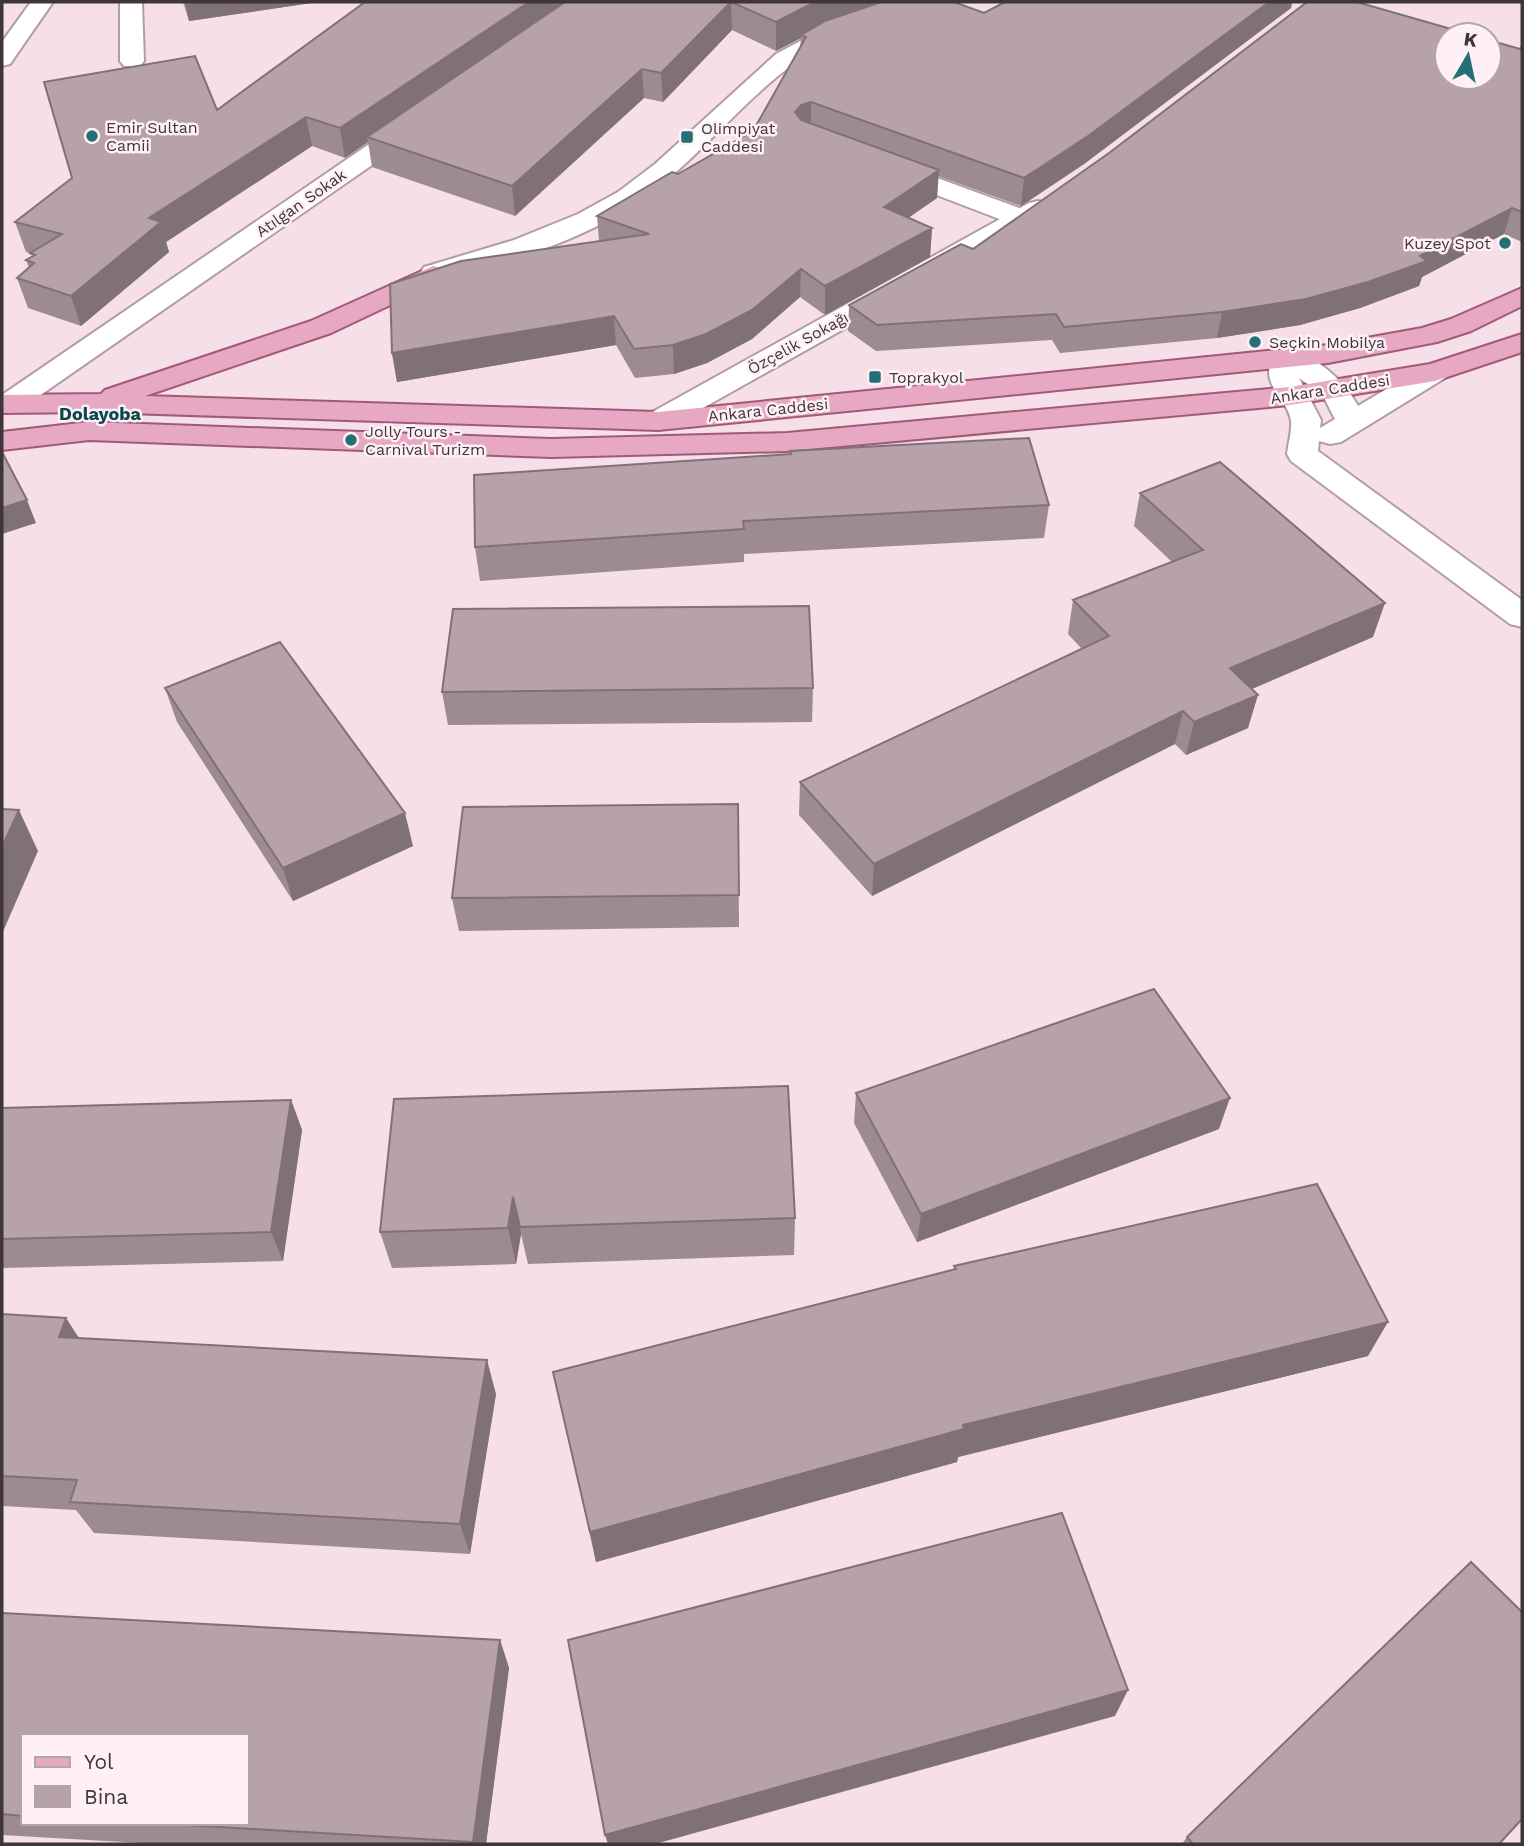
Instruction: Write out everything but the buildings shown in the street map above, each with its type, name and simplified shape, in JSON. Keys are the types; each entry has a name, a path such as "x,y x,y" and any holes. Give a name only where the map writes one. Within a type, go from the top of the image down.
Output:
{"main road":[{"path":"244,410 240,397 244,382 252,369 321,327 433,274"},
{"path":"4,409 433,274"},
{"name":"Ankara Caddesi","path":"96,402 244,410 658,421 1328,354 1427,335 1461,325 1522,296"},
{"path":"4,409 96,402 321,327"},
{"name":"Ankara Caddesi","path":"2,441 89,431 551,448 787,442 1290,396 1436,372 1522,343"}],"street":[{"path":"2,59 42,2"},
{"path":"131,2 132,61"},
{"path":"433,274 555,235 627,198 664,170 784,59 828,35 926,2"},
{"name":"Atılgan Sokak","path":"4,409 432,112"},
{"path":"860,158 1024,219"},
{"name":"Özçelik Sokağı","path":"658,421 1024,219 1055,198"},
{"path":"1302,454 1306,420 1284,382 1287,357 1334,389 1351,420"},
{"path":"1302,454 1351,420 1436,372"},
{"path":"1302,454 1522,616"}],"place":[{"name":"Emir Sultan Camii","path":"92,136"},
{"name":"Oli̇mpi̇yat Caddesi̇","path":"687,137"},
{"name":"Kuzey Spot","path":"1505,243"},
{"name":"Seçkin Mobilya","path":"1255,342"},
{"name":"Toprakyol","path":"875,377"},
{"name":"Jolly Tours - Carnival Turizm","path":"351,440"}],"district":[{"name":"Dolayoba","path":"100,413"}]}
